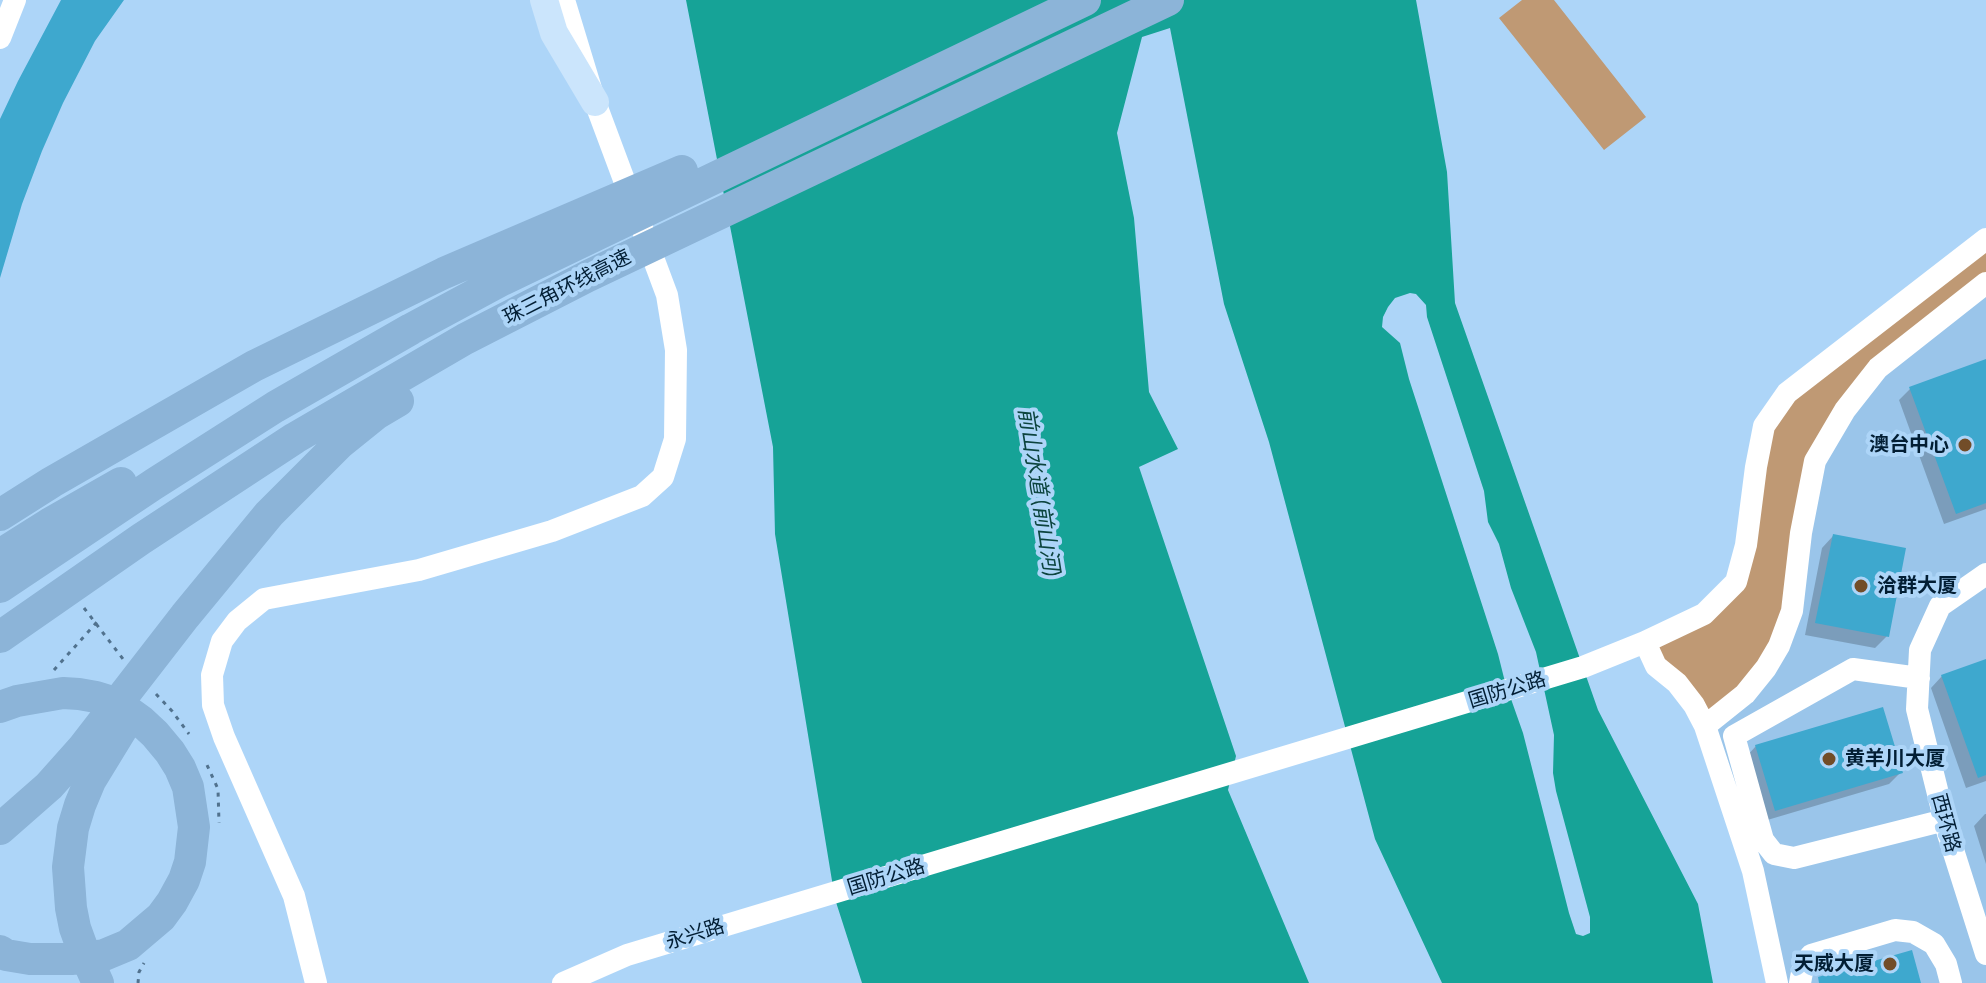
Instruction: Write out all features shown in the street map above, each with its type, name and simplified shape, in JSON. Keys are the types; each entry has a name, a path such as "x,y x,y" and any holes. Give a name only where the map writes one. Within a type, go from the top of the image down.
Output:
{"highway":[{"name":"珠三角环线高速","path":"0,587 275,407 502,280 1085,0"},
{"name":"珠三角环线高速","path":"0,637 295,438 465,339 602,269 1168,0"},
{"path":"0,515 254,366 431,280 672,175 920,78"},
{"path":"0,829 49,786 82,749 269,514 340,443 376,414 454,368 935,110"},
{"path":"98,983 75,928 68,867 73,828 80,805 102,758 132,714 307,489 339,455 370,429 454,368"},
{"path":"0,555 100,494 340,370"},
{"path":"0,707 63,693 109,701 141,721 155,734 180,768 188,787 194,827 190,862 172,902 161,917 128,945 104,955 73,959 30,959 0,951"}],"main road":[{"path":"544,0 554,33 595,102"}],"street":[{"path":"0,38 15,0"},
{"path":"316,983 294,896 213,705 212,675 222,641 237,621 264,599 419,570 552,531 642,496 663,477 675,439 676,350 667,295 595,102 564,0"},
{"name":"国防公路","path":"830,894 1583,667 1704,614 1736,582 1746,545 1764,426 1787,393 1986,239"},
{"path":"1705,726 1745,694 1779,646 1792,611 1801,533 1815,461 1845,410 1878,368 1986,283"},
{"name":"西环路","path":"1986,574 1940,606 1920,650 1917,709 1945,820 1986,954"},
{"path":"1645,642 1656,666 1677,683 1705,726 1753,871 1777,983"},
{"path":"1919,678 1853,669 1734,736 1763,840 1774,854 1794,858 1945,820"},
{"name":"永兴路","path":"563,983 627,955 830,894"},
{"path":"1800,983 1803,967 1811,955 1895,930 1913,932 1934,944 1946,964 1951,983"}],"shaded area":[{"path":"1522,0 1554,0 1646,117 1604,150 1499,18"},
{"path":"1986,243 1986,279 1876,367 1811,459 1775,644 1706,722 1649,643 1738,583 1766,427 1788,394"},
{"path":"1986,283 1986,983 1777,983 1705,726 1801,533 1845,410"}],"water":[{"name":"前山水道 (前山河)","path":"686,0 1416,0 1447,172 1455,303 1598,710 1698,904 1713,983 1442,983 1375,839 1269,442 1224,304 1170,28 1142,37 1117,133 1134,218 1149,392 1178,449 1139,467 1236,756 1228,790 1309,983 862,983 835,899 775,534 773,447","holes":["1416,294 1426,305 1427,317 1484,491 1488,522 1499,544 1511,588 1536,652 1554,735 1556,791 1590,917 1590,933 1583,936 1576,934 1569,913 1523,733 1400,343 1382,327 1383,317 1395,298"]}],"building":[{"path":"61,0 124,0 95,41 63,103 22,204 0,278 0,119"},
{"path":"1986,359 1986,503 1956,514 1909,387"},
{"name":"洽群大厦","path":"1833,534 1906,548 1889,637 1815,623"},
{"path":"1986,659 1986,775 1978,778 1941,675"},
{"name":"黄羊川大厦","path":"1883,707 1903,773 1775,811 1755,745"},
{"name":"天威大厦","path":"1912,950 1921,983 1819,983 1818,977"}],"place":[{"name":"澳台中心","path":"1965,445"},
{"name":"洽群大厦","path":"1861,586"},
{"name":"黄羊川大厦","path":"1829,759"},
{"name":"天威大厦","path":"1890,964"}]}
